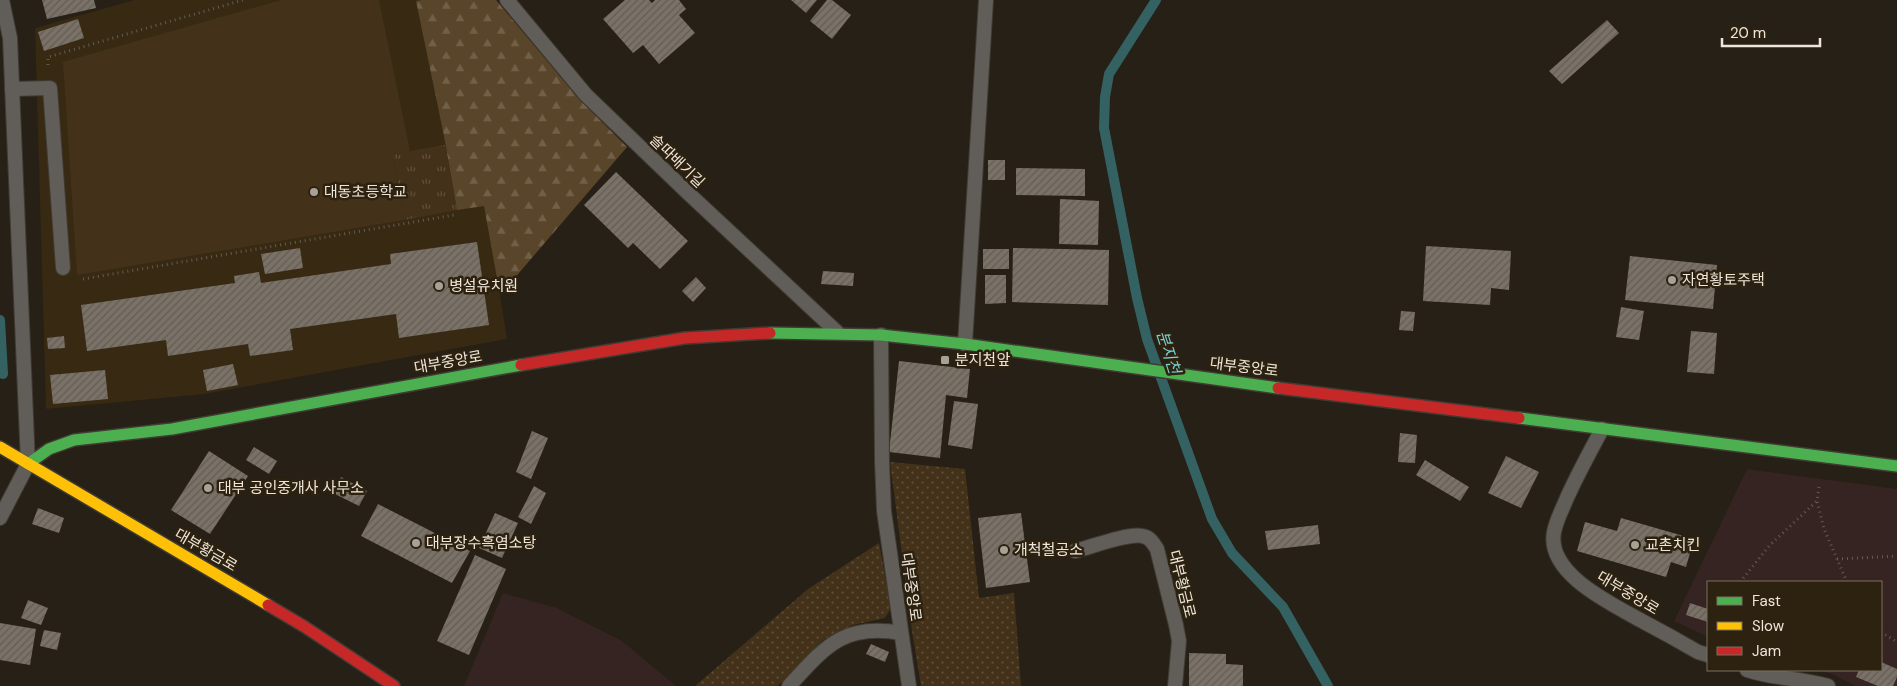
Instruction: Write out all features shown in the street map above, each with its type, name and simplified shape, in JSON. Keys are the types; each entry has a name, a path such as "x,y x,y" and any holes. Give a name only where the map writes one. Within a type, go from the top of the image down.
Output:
{"street":[{"name":"대부중앙로","path":"28,464 49,449 74,440 172,429 567,357 694,338 748,333 838,332 965,344 1216,380 1897,466"},
{"name":"대부황금로","path":"0,447 305,627 394,686"}],"lane":[{"path":"0,518 28,464 10,38 2,0"},
{"name":"솔따배기길","path":"507,0 586,95 688,194 838,332"},
{"path":"965,344 986,0"},
{"path":"12,89 50,88 63,268"},
{"name":"대부중앙로","path":"881,335 884,511 909,686"},
{"name":"대부중앙로","path":"1602,429 1576,477 1560,515 1554,532 1554,549 1561,562 1575,578 1599,598 1707,655"},
{"name":"대부황금로","path":"1075,551 1132,536 1143,536 1151,540 1157,549 1179,641 1175,686"},
{"name":"대부중앙로","path":"789,686 817,655 836,640 870,630 901,633"},
{"path":"1750,671 1760,675 1813,682 1828,686"}],"path":[{"path":"50,88 48,57 243,0"},
{"path":"63,268 64,282 454,215"},
{"path":"1823,456 1817,501 1824,528 1847,581"},
{"path":"1741,581 1770,545 1817,501"},
{"path":"1837,560 1897,556"},
{"path":"1882,633 1897,642"}],"shaded area":[{"name":"대동초등학교","path":"134,0 496,0 579,99 627,147 500,295 507,339 205,394 46,409 35,28"},
{"path":"1747,469 1897,489 1897,686 1855,686 1832,674 1818,671 1882,671 1882,581 1707,581 1707,637 1674,621"},
{"path":"503,593 557,608 622,641 676,686 464,686"}],"green space":[{"path":"281,0 379,0 410,151 393,155 404,220 77,275 63,62"},
{"path":"496,0 579,99 627,147 500,295 484,206 457,210 416,1"},
{"path":"445,145 457,210 404,220 393,154"},
{"path":"890,462 965,469 979,598 1014,593 1021,686 921,686"},
{"path":"879,543 891,608 885,618 853,625 823,640 778,686 695,686 808,589"}],"building":[{"path":"42,0 94,0 96,8 47,19"},
{"path":"625,0 649,0 652,3 655,0 679,0 686,9 679,15 695,33 659,64 643,45 633,53 603,19"},
{"path":"791,0 817,0 806,13"},
{"path":"827,0 832,0 851,15 832,39 810,21"},
{"path":"78,19 84,38 44,51 38,32"},
{"path":"1607,20 1619,33 1562,84 1549,71"},
{"path":"988,160 1005,160 1005,180 988,180"},
{"path":"1016,168 1085,169 1085,196 1016,195"},
{"path":"616,172 688,241 660,269 633,243 628,248 584,205"},
{"path":"1060,199 1099,201 1098,245 1059,244"},
{"path":"477,242 489,325 399,338 396,314 290,329 293,350 250,356 248,344 168,356 166,340 87,351 81,305 235,283 234,276 259,272 261,283 391,264 390,254"},
{"path":"1426,246 1511,251 1509,290 1491,288 1490,305 1423,301"},
{"path":"300,248 303,268 265,274 261,254"},
{"path":"1013,248 1109,250 1108,305 1012,302"},
{"path":"983,249 1009,249 1009,269 983,269"},
{"path":"1630,256 1717,265 1713,309 1625,300"},
{"path":"823,271 854,273 853,286 821,284"},
{"path":"985,275 1006,275 1006,303 985,304"},
{"path":"696,277 706,288 693,302 682,291"},
{"path":"1621,307 1644,311 1639,340 1616,337"},
{"path":"1401,311 1415,312 1413,331 1399,330"},
{"path":"1691,331 1717,333 1714,374 1687,372"},
{"path":"64,336 65,348 48,349 47,338"},
{"path":"899,361 970,369 967,398 946,395 940,458 889,452"},
{"path":"233,364 238,385 207,391 203,370"},
{"path":"105,370 108,399 53,404 50,375"},
{"path":"954,401 978,404 972,449 948,445"},
{"path":"532,431 548,438 531,479 516,472"},
{"path":"1400,433 1417,435 1415,463 1398,462"},
{"path":"254,447 277,461 269,474 246,460"},
{"path":"209,451 248,476 210,534 171,510"},
{"path":"1506,456 1539,472 1521,508 1488,493"},
{"path":"1425,460 1469,487 1460,501 1416,475"},
{"path":"341,477 367,491 359,506 333,493"},
{"path":"534,486 546,493 531,524 518,517"},
{"path":"378,504 470,551 452,583 361,536"},
{"path":"38,508 64,518 59,533 32,524"},
{"path":"495,513 518,523 502,558 479,548"},
{"name":"개척철공소","path":"1021,513 1030,582 986,588 978,518"},
{"path":"1621,518 1694,539 1686,567 1671,562 1666,577 1577,551 1585,522 1617,531"},
{"path":"1318,525 1320,544 1268,550 1265,531"},
{"path":"475,555 506,569 469,655 437,641"},
{"path":"28,600 48,608 41,625 21,618"},
{"path":"1690,603 1707,609 1707,622 1686,615"},
{"path":"0,623 36,629 30,665 0,660"},
{"path":"44,630 61,633 57,650 40,646"},
{"path":"871,644 889,652 885,662 866,654"},
{"path":"1189,653 1226,654 1226,664 1243,665 1243,686 1189,686"},
{"path":"1882,662 1897,669 1897,677 1893,686 1878,686 1856,677 1859,671 1882,671"}],"waterway":[{"name":"분지천","path":"1156,0 1109,74 1105,97 1104,128 1137,298 1147,339 1212,519 1232,553 1283,607 1328,686"},
{"name":"분지천","path":"0,320 3,374"}],"traffic: fast":[{"path":"770,333 881,335 965,344 1278,388"},
{"path":"28,464 49,449 74,440 172,429 521,365"},
{"path":"1519,418 1897,466"}],"traffic: slow":[{"path":"0,447 268,605"}],"traffic: jam":[{"path":"521,365 685,338 770,333"},
{"path":"1278,388 1519,418"},
{"path":"268,605 305,627 394,686"}],"place":[{"name":"대동초등학교","path":"314,192"},
{"name":"자연황토주택","path":"1672,280"},
{"name":"병설유치원","path":"439,286"},
{"name":"분지천앞","path":"945,360"},
{"name":"대부 공인중개사 사무소","path":"208,488"},
{"name":"대부장수흑염소탕","path":"416,543"},
{"name":"교촌치킨","path":"1635,545"},
{"name":"개척철공소","path":"1004,550"}]}
